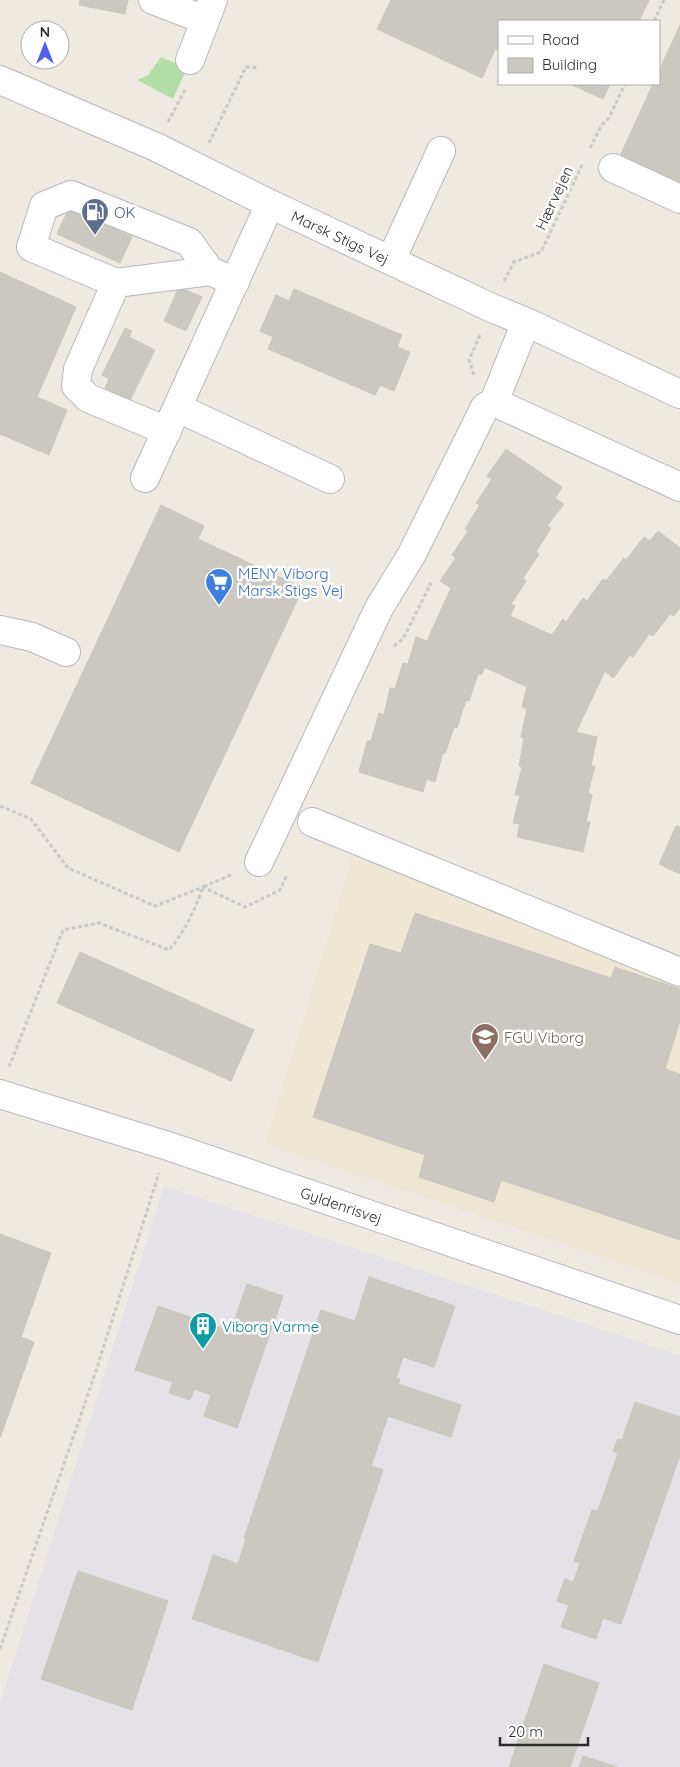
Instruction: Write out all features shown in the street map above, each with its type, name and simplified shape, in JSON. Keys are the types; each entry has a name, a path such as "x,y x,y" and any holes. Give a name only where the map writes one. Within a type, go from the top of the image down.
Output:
{"street":[{"path":"153,0 209,10 190,60"},
{"name":"Marsk Stigs Vej","path":"0,80 156,148 270,204 680,394"},
{"path":"391,260 441,151"},
{"path":"613,168 680,199"},
{"path":"210,271 116,283 31,247 44,206 72,195 188,242 210,271 235,282"},
{"path":"146,478 270,204"},
{"path":"116,283 78,368 76,386 88,398 172,420 330,479"},
{"path":"259,862 379,608 412,554 485,407 494,402 526,322"},
{"path":"494,402 680,487"},
{"path":"0,630 32,636 66,652"},
{"path":"312,822 680,972"},
{"name":"Gyldenrisvej","path":"4,1083 168,1146 680,1320"}],"path":[{"path":"654,20 664,0"},
{"path":"156,148 194,70 190,60"},
{"path":"197,168 246,67 259,68"},
{"name":"Hærvejen","path":"588,153 600,126 609,118 625,85"},
{"name":"Hærvejen","path":"492,308 514,262 541,252 584,162"},
{"path":"4,1083 63,930 99,923 169,950 181,935 195,910 203,887"},
{"path":"0,1649 95,1374 168,1146"}],"shaded area":[{"name":"FGU Viborg","path":"353,855 680,979 680,1284 265,1143"},
{"path":"164,1186 680,1355 680,1767 0,1767 0,1703"}],"green space":[{"path":"161,57 187,68 173,99 137,80 148,75"}],"building":[{"path":"80,0 128,0 125,14 79,5"},
{"path":"391,0 649,0 639,20 498,20 498,50 495,49 482,78 377,29"},
{"path":"680,25 680,183 620,156 653,85 660,85 660,69"},
{"path":"572,85 610,85 603,99"},
{"name":"OK","path":"69,208 132,237 120,263 57,234"},
{"path":"0,272 76,307 37,397 67,410 49,455 0,434"},
{"path":"179,287 202,297 186,331 164,321"},
{"path":"294,289 402,335 397,347 410,352 394,391 380,385 375,395 268,349 273,337 260,331 276,295 289,301"},
{"path":"125,328 132,331 129,337 155,350 130,400 105,388 109,379 102,375"},
{"path":"506,449 562,487 555,498 564,504 547,526 551,528 536,552 539,554 523,578 526,581 511,604 515,606 510,616 552,635 563,619 566,622 583,598 587,601 603,579 606,581 644,537 650,541 658,531 680,548 680,608 674,616 670,614 653,636 649,634 633,657 630,655 613,678 605,671 576,732 597,737 591,766 595,766 588,793 592,795 586,822 590,822 583,852 517,837 520,824 513,823 520,795 515,795 522,767 519,766 524,738 521,737 527,709 522,707 527,687 484,667 482,675 478,674 469,701 466,700 457,728 454,727 445,754 443,753 435,782 427,779 423,792 359,772 367,741 371,741 379,713 384,715 390,688 395,689 403,663 408,664 416,637 427,641 451,588 440,581 456,558 452,555 468,531 465,529 480,505 476,503 492,479 487,476"},
{"path":"161,505 204,526 198,539 303,588 179,852 31,783"},
{"path":"676,826 680,827 680,874 659,864"},
{"name":"FGU Viborg","path":"415,913 611,978 615,967 680,989 680,1021 665,1069 680,1074 680,1240 501,1180 494,1202 419,1177 425,1155 313,1117 370,944 401,953"},
{"path":"80,952 254,1030 231,1081 57,1003"},
{"path":"0,1234 51,1253 21,1337 34,1342 0,1438"},
{"path":"369,1277 455,1306 434,1367 403,1357 396,1378 400,1379 398,1384 461,1405 451,1437 388,1416 371,1466 383,1470 318,1662 192,1619 213,1555 238,1564 246,1539 244,1538 321,1310 355,1321"},
{"name":"Viborg Varme","path":"247,1284 283,1296 237,1428 204,1416 211,1395 194,1389 190,1400 169,1393 173,1382 135,1370 158,1306 231,1331"},
{"path":"635,1402 680,1417 680,1455 621,1624 603,1618 596,1639 561,1627 569,1605 557,1601 565,1579 573,1582 580,1563 574,1561 592,1510 598,1511 618,1453 613,1451 618,1439 622,1440"},
{"path":"78,1571 168,1601 132,1710 41,1679"},
{"path":"544,1664 599,1683 570,1767 509,1767"},
{"path":"583,1756 617,1767 579,1767"}],"place":[{"name":"OK","path":"95,236"},
{"name":"MENY Viborg Marsk Stigs Vej","path":"219,606"},
{"name":"FGU Viborg","path":"485,1061"},
{"name":"Viborg Varme","path":"203,1350"}]}
